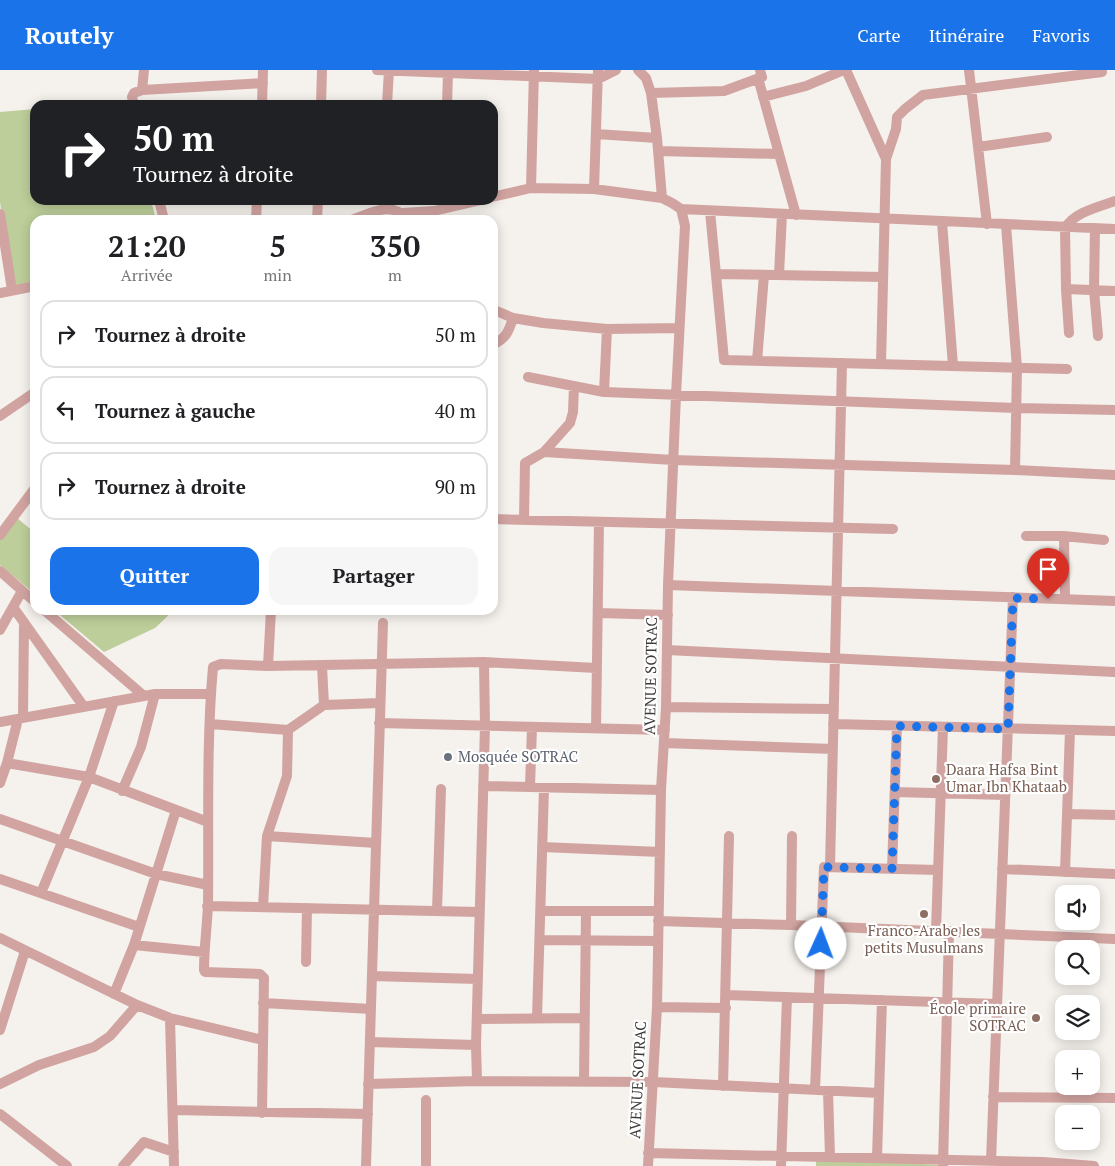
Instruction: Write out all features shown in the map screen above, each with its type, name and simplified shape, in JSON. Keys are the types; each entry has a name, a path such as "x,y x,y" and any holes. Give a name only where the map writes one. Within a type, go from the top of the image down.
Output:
{"street":[{"path":"142,90 144,70"},
{"path":"262,100 263,70"},
{"path":"321,100 322,70"},
{"path":"377,70 448,73 598,74 616,70"},
{"path":"388,100 389,70"},
{"path":"638,70 646,78 651,93 658,138 662,198"},
{"path":"764,98 806,86 845,70 886,159"},
{"path":"969,70 987,224"},
{"path":"447,100 448,73"},
{"path":"531,188 534,73"},
{"path":"594,189 598,74"},
{"path":"651,93 724,91 759,74 796,215"},
{"path":"881,364 886,159 896,129 897,117 923,96 971,88 1102,74"},
{"path":"133,100 134,93 142,90 263,82"},
{"path":"596,134 658,138"},
{"path":"978,147 1047,137"},
{"path":"658,151 779,154"},
{"path":"498,196 531,188 594,189 662,198 672,202 681,209 1115,229"},
{"path":"1069,333 1065,228 1076,216 1115,201"},
{"path":"362,215 384,205"},
{"path":"388,205 404,215"},
{"path":"412,215 434,211 443,205"},
{"name":"AVENUE SOTRAC","path":"648,1166 654,1082 670,524 679,328 686,226 681,209"},
{"path":"710,211 724,360 1067,369"},
{"path":"0,214 12,290"},
{"path":"779,275 782,214"},
{"path":"942,222 953,366"},
{"path":"1006,225 1017,368 1015,470"},
{"path":"1095,229 1094,290 1098,336"},
{"path":"716,274 883,277"},
{"path":"757,361 764,275"},
{"path":"0,292 30,287"},
{"path":"1066,289 1115,291"},
{"path":"498,312 513,318 543,323 607,329 679,328"},
{"path":"498,343 508,334 513,318"},
{"path":"604,392 607,329"},
{"path":"830,867 842,364"},
{"path":"528,377 604,392 1115,410"},
{"path":"524,520 525,463 544,452 570,423 573,412 574,386"},
{"path":"1,413 30,395"},
{"path":"544,452 673,460 1015,470 1115,475"},
{"path":"0,535 30,495"},
{"path":"498,519 893,528"},
{"path":"596,728 599,522"},
{"path":"1026,536 1064,536 1104,540"},
{"path":"1064,536 1065,599"},
{"path":"0,572 30,598"},
{"path":"668,585 1115,601"},
{"path":"0,630 22,591"},
{"path":"991,1161 1013,598"},
{"path":"13,607 84,707"},
{"path":"598,613 668,615"},
{"path":"50,615 144,696"},
{"path":"268,666 271,615"},
{"path":"0,783 21,718 24,622"},
{"path":"366,1166 383,623"},
{"path":"667,650 1115,672"},
{"path":"262,1113 262,975 205,972 204,970 208,906 210,694 213,667 221,664 322,666 484,662 596,668"},
{"path":"477,1081 476,1045 485,726 484,662"},
{"path":"322,666 324,705"},
{"path":"122,790 141,747 154,694"},
{"path":"0,722 154,694 210,694"},
{"path":"41,893 89,777 114,701"},
{"path":"210,724 288,730 324,705 380,703"},
{"path":"666,707 834,709"},
{"path":"379,724 665,730"},
{"path":"833,724 1115,731"},
{"path":"892,869 897,726"},
{"path":"530,787 532,727"},
{"path":"936,931 943,727"},
{"path":"263,907 267,836 287,776 288,730"},
{"path":"1065,872 1070,730"},
{"path":"664,743 833,749"},
{"path":"7,763 89,777 208,822"},
{"path":"483,786 661,790"},
{"path":"537,1018 544,788"},
{"path":"437,911 441,789"},
{"path":"894,792 1005,795"},
{"path":"114,994 134,945 176,810"},
{"path":"1067,814 1115,816"},
{"path":"0,819 156,874 208,885"},
{"path":"267,836 376,843"},
{"path":"723,1086 729,836"},
{"path":"791,925 792,836"},
{"path":"542,847 660,852"},
{"path":"814,1090 824,867 938,870"},
{"path":"1002,869 1115,874"},
{"path":"0,879 139,927"},
{"path":"208,906 479,912"},
{"path":"306,962 307,908"},
{"path":"541,911 586,911 658,916 728,924 949,931 1115,939"},
{"path":"584,1081 586,911"},
{"path":"943,1163 949,931"},
{"path":"0,938 137,1005 170,1018 263,1040"},
{"path":"540,940 658,941"},
{"path":"134,945 204,952"},
{"path":"0,1030 25,951"},
{"path":"372,976 478,979"},
{"path":"726,995 997,1004"},
{"path":"781,1161 787,997"},
{"path":"877,1158 882,1000"},
{"path":"263,1002 371,1010"},
{"path":"0,1084 39,1065 94,1047 110,1036 137,1005"},
{"path":"656,1006 726,1008"},
{"path":"170,1018 174,1110 174,1166"},
{"path":"477,1019 584,1018"},
{"path":"370,1042 476,1045"},
{"path":"368,1084 477,1081 654,1082 879,1092"},
{"path":"828,1091 830,1157"},
{"path":"993,1097 1115,1098"},
{"path":"426,1100 426,1166"},
{"path":"174,1110 368,1114"},
{"path":"0,1114 67,1166"},
{"path":"123,1166 144,1142 174,1152"},
{"path":"648,1153 781,1161 830,1157 943,1163 991,1161 1043,1162 1094,1166"}],"green space":[{"path":"30,109 30,205 152,205 155,215 30,215 30,282 12,286 0,202 0,112"},
{"path":"17,518 30,529 30,590 0,565 0,538"},
{"path":"60,615 169,615 155,628 104,652"},
{"path":"816,1158 938,1165 938,1166 816,1166"}],"place":[{"name":"Mosquée SOTRAC","path":"448,757"},
{"name":"Daara Hafsa Bint Umar Ibn Khataab","path":"936,779"},
{"name":"Franco-Arabe les petits Musulmans","path":"924,914"},
{"name":"École primaire SOTRAC","path":"1036,1018"}],"route":[{"path":"821,944 824,867 892,869 897,726 1008,729 1013,598 1048,599"}]}
